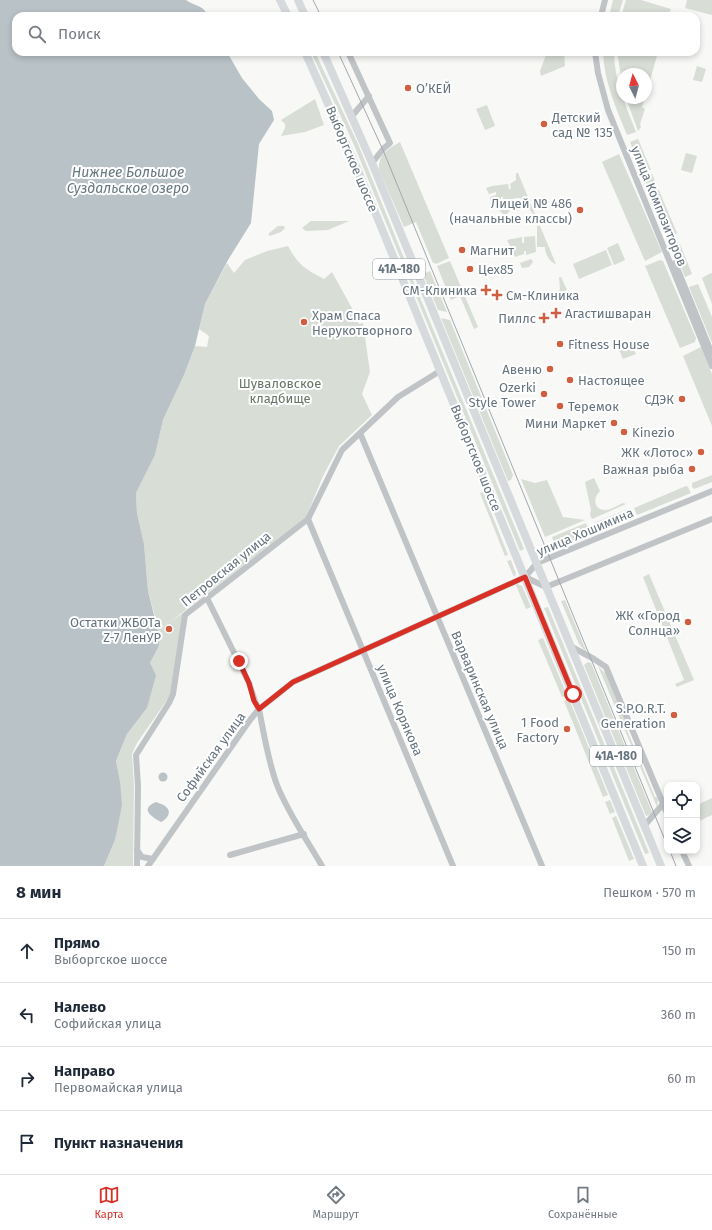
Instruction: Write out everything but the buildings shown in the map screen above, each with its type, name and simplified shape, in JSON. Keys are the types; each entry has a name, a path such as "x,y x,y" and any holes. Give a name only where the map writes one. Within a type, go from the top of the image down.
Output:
{"main road":[{"path":"280,0 286,12"},
{"path":"298,0 303,12"},
{"name":"Выборгское шоссе","path":"307,56 348,147 643,866"},
{"name":"Выборгское шоссе","path":"325,56 372,163 661,866"}],"street":[{"path":"602,12 605,0"},
{"path":"606,12 609,0"},
{"path":"350,56 390,143 372,163"},
{"name":"улица Композиторов","path":"596,56 598,73 608,110 712,366"},
{"name":"улица Композиторов","path":"600,56 603,84 611,109 712,354"},
{"path":"352,116 369,96"},
{"name":"Петровская улица","path":"137,866 138,786 136,755 169,703 173,694 185,615 308,519 342,450 398,397 440,371"},
{"name":"Варваринская улица","path":"360,433 542,866"},
{"name":"улица Хошимина","path":"525,577 536,563 712,492"},
{"name":"улица Корякова","path":"308,519 453,866"},
{"path":"525,577 546,587 712,519"},
{"name":"Софийская улица","path":"148,866 259,709 293,682 525,577"},
{"path":"207,598 249,683 254,701 259,709 277,785 286,804 322,866"},
{"path":"570,646 606,667 663,804 644,826"},
{"path":"230,855 304,834"},
{"path":"137,850 142,857 153,859"},
{"path":"683,854 688,866"}],"green space":[{"path":"613,0 623,0 619,12 610,12"},
{"path":"626,0 641,0 671,9 670,12 622,12"},
{"path":"687,0 712,0 712,15 685,8"},
{"path":"313,56 317,56 358,144 410,273 407,274 354,145"},
{"path":"546,56 564,56 565,66 541,76 540,71"},
{"path":"603,56 614,56 616,104 625,104 636,132 627,135 615,105 606,74"},
{"path":"618,56 657,56 652,74 652,68 620,68"},
{"path":"697,66 706,69 702,82 693,80"},
{"path":"315,99 324,125 305,132 281,136 285,128 285,124 281,120"},
{"path":"628,104 643,104 642,107 645,109 640,124 641,127 638,131"},
{"path":"487,105 495,126 485,130 476,109"},
{"path":"638,139 651,170 642,173 630,142"},
{"path":"400,142 449,258 436,264 433,263 416,222 404,227 379,170 379,164 382,156"},
{"path":"686,153 697,156 692,173 681,170"},
{"path":"619,154 662,252 645,261 602,162"},
{"path":"516,173 518,173 535,214 533,214 521,198 503,202 503,197 501,197 501,201 492,203 490,197 496,195 496,192 489,194 486,188 508,184 509,189 511,189 510,184 516,180"},
{"path":"652,174 677,233 669,237 644,178"},
{"path":"505,205 511,209 504,215 499,210 499,207"},
{"path":"311,221 349,221 328,230 306,231 302,228"},
{"path":"278,226 284,226 285,228 281,232 270,236 268,234"},
{"path":"537,226 540,226 556,264 548,257 545,247 537,247"},
{"path":"535,236 536,252 526,255 526,251 524,251 524,254 515,257 512,251 516,249 516,247 511,248 507,240 522,237 522,243 524,243 524,237"},
{"path":"618,243 625,260 614,265 607,248"},
{"path":"680,244 692,274 685,277 673,247"},
{"name":"Шуваловское кладбище","path":"288,246 295,258 311,272 324,279 332,272 359,324 363,323 370,372 362,394 372,415 339,446 323,476 306,517 170,622 183,613 171,692 137,743 132,754 134,786 133,866 104,866 115,840 120,781 116,761 127,734 147,708 150,663 159,646 156,620 148,591 144,544 137,513 136,493 155,455 163,420 184,375 195,346 207,347 209,336 199,329 205,304 227,263 234,273 245,260 267,251"},
{"path":"606,250 612,265 579,279 573,264"},
{"path":"531,259 533,262 529,267 522,268 520,263"},
{"path":"660,260 663,261 696,338 695,342 680,348 645,266"},
{"path":"450,261 478,327 474,329 460,296 451,300 437,266"},
{"path":"430,271 447,312 438,310 423,274"},
{"path":"711,273 712,274 712,304 702,278"},
{"path":"559,277 561,277 567,290 556,294 556,292 560,290"},
{"path":"412,278 524,549 520,551 409,279"},
{"path":"698,284 712,317 712,343 689,287"},
{"path":"441,318 450,320 513,475 511,480 508,481"},
{"path":"630,342 636,354 623,359 618,347"},
{"path":"701,347 712,374 712,426 683,356"},
{"path":"712,475 712,482 694,489 692,487 692,483"},
{"path":"594,478 600,491 595,500 598,508 607,510 623,503 626,504 592,519 590,515 591,510 585,482"},
{"path":"521,479 535,483 547,480 563,517 585,520 545,537"},
{"path":"686,486 691,493 637,515 634,508"},
{"path":"483,492 508,555 505,556 480,493"},
{"path":"628,509 631,516 601,529 597,529 594,523"},
{"path":"586,523 588,528 587,535 556,548 552,537"},
{"path":"511,560 516,574 514,577 507,561"},
{"path":"649,574 694,680 677,687 675,684 684,680 643,577"},
{"path":"515,583 522,586 531,607 526,609"},
{"path":"565,600 587,653 579,644 561,601"},
{"path":"548,607 649,853 645,854 544,608"},
{"path":"543,638 567,695 562,697 538,640"},
{"path":"588,662 591,663 652,812 649,815 646,816 584,665"},
{"path":"598,666 606,674 628,727 627,730 655,797 657,797 657,807"},
{"path":"569,699 608,795 603,797 564,701"},
{"path":"712,798 712,815 700,821 700,818 700,804"},
{"path":"610,800 615,812 610,814 605,802"},
{"path":"616,816 634,859 629,861 612,818"}],"water":[{"name":"Нижнее Большое Суздальское озеро","path":"0,0 186,0 206,12 12,12 12,56 229,56 242,78 259,99 272,111 274,120 259,144 251,223 228,260 205,304 195,346 184,375 163,420 155,455 136,493 137,513 144,544 148,591 158,631 159,646 150,663 156,675 147,708 127,734 116,761 120,781 122,805 115,840 104,866 0,866"},
{"path":"163,772 168,777 163,782 158,777"},
{"path":"156,802 164,805 169,811 167,817 161,822 154,818 148,810 148,807"}],"tram line":[{"path":"313,0 319,12"},
{"path":"340,56 383,150 664,838"},
{"path":"671,854 676,866"}],"place":[{"name":"О’КЕЙ","path":"408,88"},
{"name":"Детский сад № 135","path":"544,124"},
{"name":"Лицей № 486 (начальные классы)","path":"580,210"},
{"name":"Магнит","path":"462,250"},
{"name":"Цех85","path":"470,269"},
{"name":"СМ-Клиника","path":"486,290"},
{"name":"См-Клиника","path":"497,295"},
{"name":"Агастишваран","path":"556,313"},
{"name":"Пиллс","path":"544,318"},
{"name":"Храм Спаса Нерукотворного","path":"304,322"},
{"name":"Fitness House","path":"560,344"},
{"name":"Авеню","path":"550,369"},
{"name":"Настоящее","path":"570,380"},
{"name":"Ozerki Style Tower","path":"544,394"},
{"name":"СДЭК","path":"682,399"},
{"name":"Теремок","path":"560,406"},
{"name":"Мини Маркет","path":"614,423"},
{"name":"Kinezio","path":"624,432"},
{"name":"ЖК «Лотос»","path":"701,452"},
{"name":"Важная рыба","path":"692,469"},
{"name":"ЖК «Город Солнца»","path":"688,622"},
{"name":"Остатки ЖБОТа Z-7 ЛенУР","path":"169,629"},
{"name":"S.P.O.R.T. Generation","path":"674,715"},
{"name":"1 Food Factory","path":"567,729"}],"route":[{"path":"239,661 249,683 254,701 259,709 293,682 525,577 573,694"}]}
